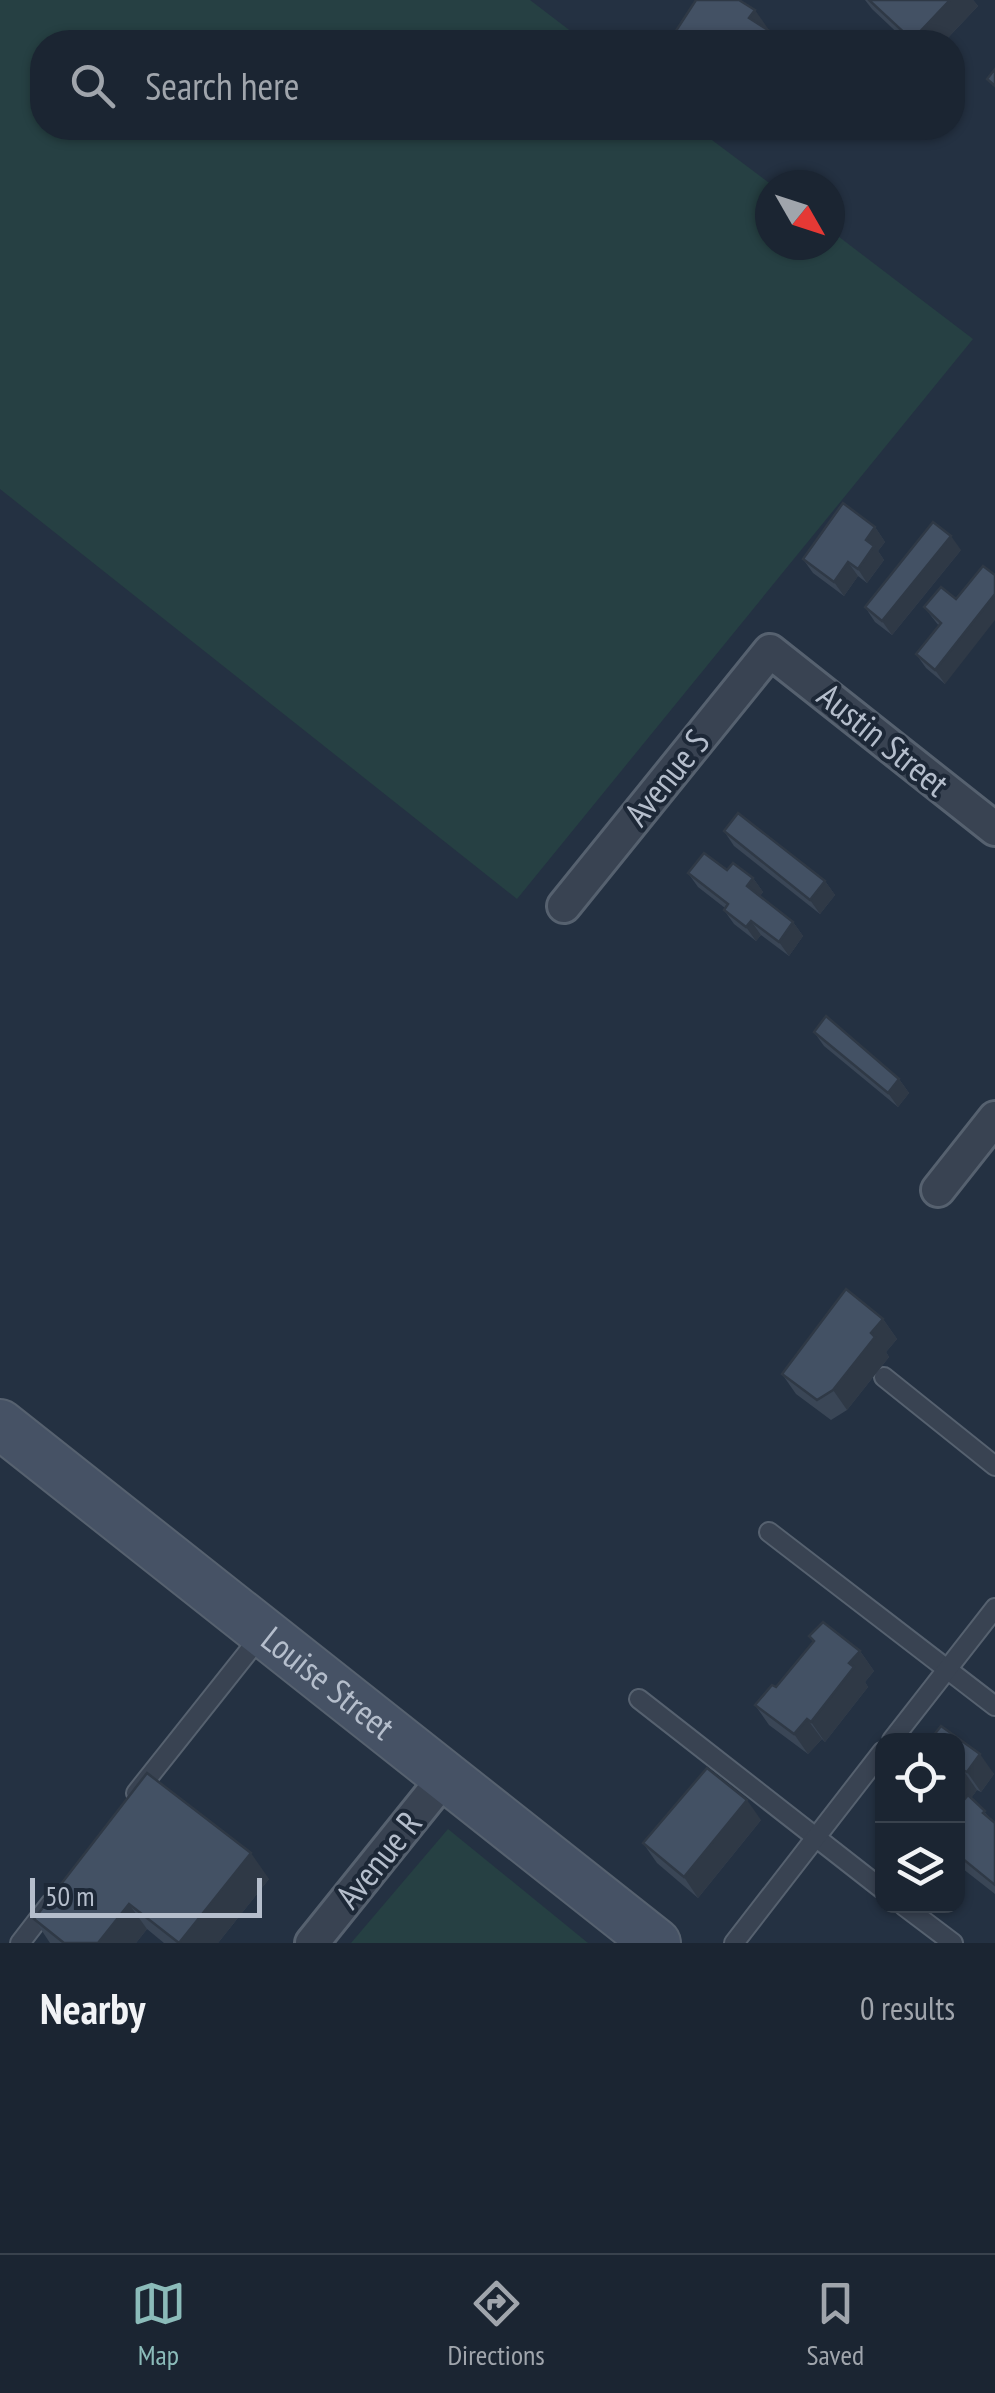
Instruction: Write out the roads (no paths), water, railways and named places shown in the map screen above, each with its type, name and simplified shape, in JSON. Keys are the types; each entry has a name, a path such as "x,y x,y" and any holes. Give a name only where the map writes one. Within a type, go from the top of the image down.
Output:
{"street":[{"name":"Austin Street","path":"770,651 995,830"},
{"name":"Avenue S","path":"564,906 770,651"},
{"path":"938,1190 995,1118"},
{"name":"Louise Street","path":"0,1424 656,1943"},
{"name":"Avenue R","path":"312,1943 446,1776"}],"lane":[{"path":"884,1376 995,1466"},
{"path":"770,1532 995,1706"},
{"path":"897,1733 995,1608"},
{"path":"125,1807 264,1633"},
{"path":"639,1699 875,1883"},
{"path":"734,1943 875,1761"},
{"path":"20,1943 66,1882"},
{"path":"913,1913 952,1943"}]}
